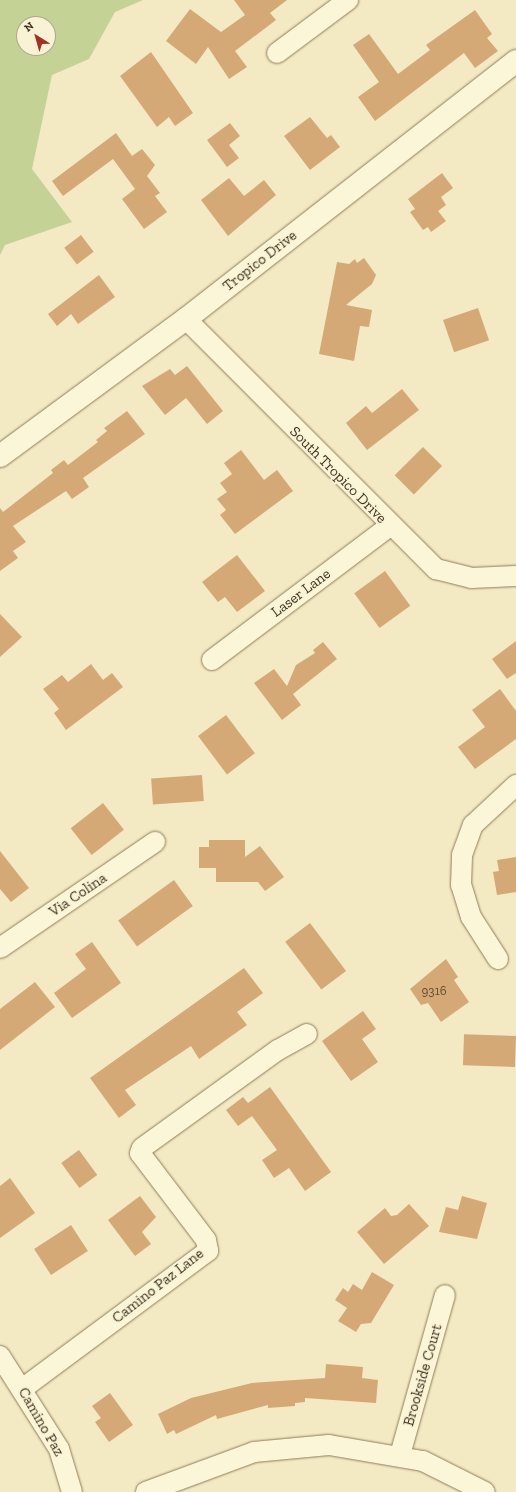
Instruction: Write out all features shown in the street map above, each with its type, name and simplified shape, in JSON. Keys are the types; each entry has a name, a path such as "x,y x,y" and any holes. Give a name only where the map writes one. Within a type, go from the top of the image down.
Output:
{"street":[{"path":"277,53 348,0"},
{"name":"Tropico Drive","path":"0,456 186,319 516,61"},
{"name":"South Tropico Drive","path":"186,319 390,526 436,569 450,575 516,576"},
{"name":"Laser Lane","path":"212,660 390,526"},
{"path":"498,958 471,917 461,885 462,854 473,825 516,784"},
{"name":"Via Colina","path":"0,948 156,842"},
{"name":"Camino Paz Lane","path":"22,1388 208,1251 206,1240 140,1153 142,1148 278,1050 307,1034"},
{"name":"Brookside Court","path":"400,1455 445,1295"},
{"name":"Camino Paz","path":"0,1356 22,1388 59,1449 72,1492"},
{"path":"146,1492 231,1458 278,1447 329,1445 400,1455 446,1470 485,1492"}],"green space":[{"path":"0,0 143,0 115,12 89,59 52,75 32,169 72,222 5,245 0,255"}],"building":[{"path":"234,0 287,0 270,13 276,20 235,51 247,67 229,79 208,47 196,64 166,41 190,9 221,32 245,15"},
{"path":"475,10 492,34 487,38 498,51 475,68 464,53 375,121 358,97 379,82 353,45 369,34 398,74 430,50 426,45"},
{"path":"151,52 193,113 175,126 169,117 157,127 120,76"},
{"path":"310,117 327,138 331,135 340,147 310,170 284,136"},
{"path":"230,123 240,136 229,145 239,158 227,167 207,140"},
{"path":"116,133 132,156 142,149 155,165 147,176 160,193 155,196 167,212 144,229 122,199 135,189 113,159 63,196 52,181"},
{"path":"442,173 453,188 441,197 446,205 438,211 446,221 431,232 428,227 423,230 410,212 415,209 408,199"},
{"path":"229,178 244,196 264,180 276,195 228,236 201,200"},
{"path":"81,235 94,252 77,264 64,248"},
{"path":"364,258 376,275 372,284 346,305 372,310 369,327 360,326 354,361 319,354 337,262 349,264 355,259 357,263"},
{"path":"99,275 115,297 78,324 71,314 57,326 48,314"},
{"path":"478,308 489,340 454,352 443,320"},
{"path":"187,366 223,411 207,424 186,398 165,415 142,386 170,369 175,375"},
{"path":"402,389 419,410 367,450 346,423 366,406 372,413"},
{"path":"127,411 145,434 83,478 89,487 72,499 66,491 13,526 26,542 13,551 18,558 0,571 0,508 3,512 53,473 51,470 64,460 68,465 98,442 96,440 107,431 104,428"},
{"path":"423,447 442,466 414,494 395,475"},
{"path":"241,450 264,480 277,470 293,491 235,534 220,515 226,510 217,499 227,492 220,483 232,474 224,463"},
{"path":"237,555 265,591 237,612 225,597 218,602 202,582"},
{"path":"385,571 410,606 380,628 354,593"},
{"path":"0,614 22,637 0,657"},
{"path":"516,641 516,673 507,679 492,659"},
{"path":"323,642 337,659 293,694 301,705 282,720 254,683 274,669 287,686 296,665 315,653 313,650"},
{"path":"91,664 103,680 112,673 123,687 66,730 54,713 59,709 43,689 62,675 68,682"},
{"path":"500,689 516,711 516,739 475,769 458,747 485,727 472,710"},
{"path":"226,715 255,753 227,774 198,736"},
{"path":"202,775 204,801 153,804 151,779"},
{"path":"103,803 124,830 92,855 71,828"},
{"path":"209,840 245,840 245,857 260,846 284,877 265,891 258,882 216,882 216,868 199,868 199,847 209,847"},
{"path":"0,851 29,888 11,902 0,889"},
{"path":"516,857 516,892 497,895 493,872 499,871 497,860"},
{"path":"174,880 193,906 137,946 118,921"},
{"path":"310,923 346,971 321,990 285,942"},
{"path":"92,942 121,983 72,1018 54,993 86,969 75,954"},
{"path":"446,959 458,977 454,980 469,1002 441,1022 428,1003 421,1005 410,989"},
{"path":"244,968 263,993 237,1012 247,1025 199,1059 191,1046 125,1090 136,1105 119,1118 90,1078"},
{"path":"35,982 55,1007 0,1050 0,1009"},
{"path":"363,1011 376,1029 362,1039 378,1062 351,1081 322,1041"},
{"path":"464,1034 516,1036 515,1067 463,1065"},
{"path":"270,1087 331,1172 305,1191 289,1168 274,1178 262,1160 277,1150 252,1116 238,1126 226,1110 243,1097 248,1103"},
{"path":"79,1150 97,1175 79,1188 61,1163"},
{"path":"10,1178 35,1213 0,1238 0,1186"},
{"path":"140,1196 156,1217 142,1232 151,1244 135,1256 108,1220"},
{"path":"462,1196 487,1203 477,1239 439,1232 446,1207 458,1210"},
{"path":"409,1204 429,1226 384,1264 357,1232 385,1208 391,1216 397,1215"},
{"path":"71,1225 88,1251 51,1275 34,1249"},
{"path":"372,1272 394,1285 371,1323 361,1324 356,1332 338,1321 347,1308 335,1300 343,1288 348,1292 353,1284 362,1290"},
{"path":"326,1364 363,1367 362,1378 378,1380 376,1403 305,1398 305,1402 295,1403 295,1406 268,1408 268,1405 217,1419 216,1415 176,1434 174,1430 167,1434 158,1414 191,1398 252,1383 325,1378"},
{"path":"110,1393 133,1425 109,1442 95,1422 101,1418 92,1406"}]}
